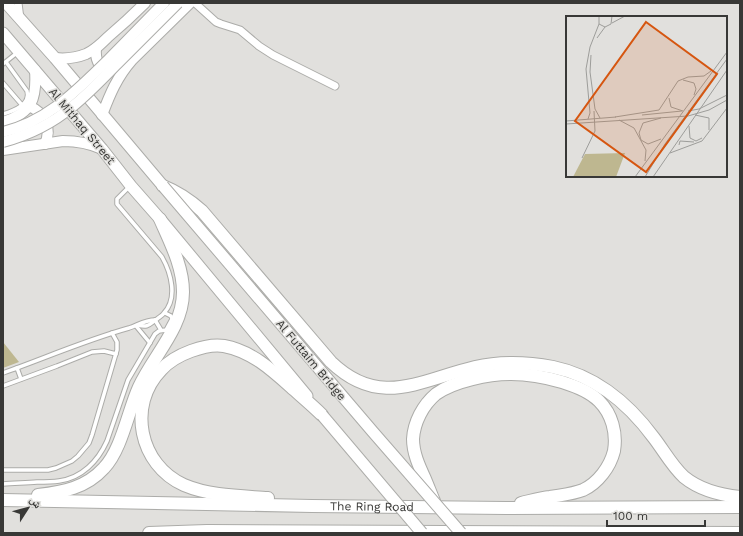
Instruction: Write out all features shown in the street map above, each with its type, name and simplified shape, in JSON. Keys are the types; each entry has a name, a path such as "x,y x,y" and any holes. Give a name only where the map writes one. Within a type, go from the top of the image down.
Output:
{"highway":[{"path":"164,186 184,196 202,211 331,362 355,380 378,387 390,388 413,385 475,367 493,364 524,363 554,367 581,376 609,391 643,423 666,455 684,476 702,488 712,492 740,497"},
{"path":"3,499 49,494 72,489 97,475 111,460 138,388 173,330 180,311 183,291 180,268 160,220"},
{"path":"312,506 268,498 209,492 196,489 176,480 165,472 152,457 147,447 143,437 142,409 146,394 161,370 171,361 183,354 211,345 223,346 245,353 264,364 322,415"},
{"path":"434,501 416,459 413,438 422,409 436,394 471,379 490,375 535,375 580,388 600,401 607,410 615,432 613,456 601,476 593,484 583,490 533,500 506,508"},
{"name":"The Ring Road","path":"3,499 312,506 506,508 740,507"},
{"name":"The Ring Road","path":"149,533 740,533"}],"main road":[{"name":"Al Mithaq Street","path":"6,3 164,186"},
{"path":"55,58 77,57 96,48 145,3"},
{"path":"3,132 42,116 63,102 164,3"},
{"path":"3,142 22,136 44,126 73,107 178,3"},
{"path":"102,115 112,90 121,74 132,60 190,3"},
{"name":"Al Mithaq Street","path":"3,33 102,149 160,220"},
{"path":"96,48 96,57 102,69 109,73 117,75 121,74"},
{"path":"3,122 21,115 26,111 26,106 34,95 35,70"},
{"path":"26,106 37,110 43,116 48,129 45,144"},
{"path":"3,150 63,141 76,141 90,144 102,149"},
{"name":"Al Futtaim Bridge","path":"164,186 461,533"},
{"path":"160,220 422,533"}],"street":[{"path":"18,3 20,19"},
{"path":"195,3 216,22 244,32 269,53 335,86"}],"lane":[{"path":"19,52 4,63 27,91 26,106"},
{"path":"3,83 26,106"},
{"path":"3,114 26,106"},
{"path":"3,373 112,333 137,326 147,326 165,313 170,301 172,289 166,263 116,202 117,199 131,186"},
{"path":"3,484 60,481 71,478 89,467 96,460 107,441 128,380 157,332 167,328 172,319 171,316 165,313"},
{"path":"155,320 161,330"},
{"path":"137,326 150,343"},
{"path":"3,470 40,470 56,468 72,461 84,450 92,435 118,347 116,339 112,333"},
{"path":"3,386 92,352 104,351 116,354"},
{"path":"17,368 21,380"}],"shaded area":[{"path":"3,342 19,362 3,368"}]}
